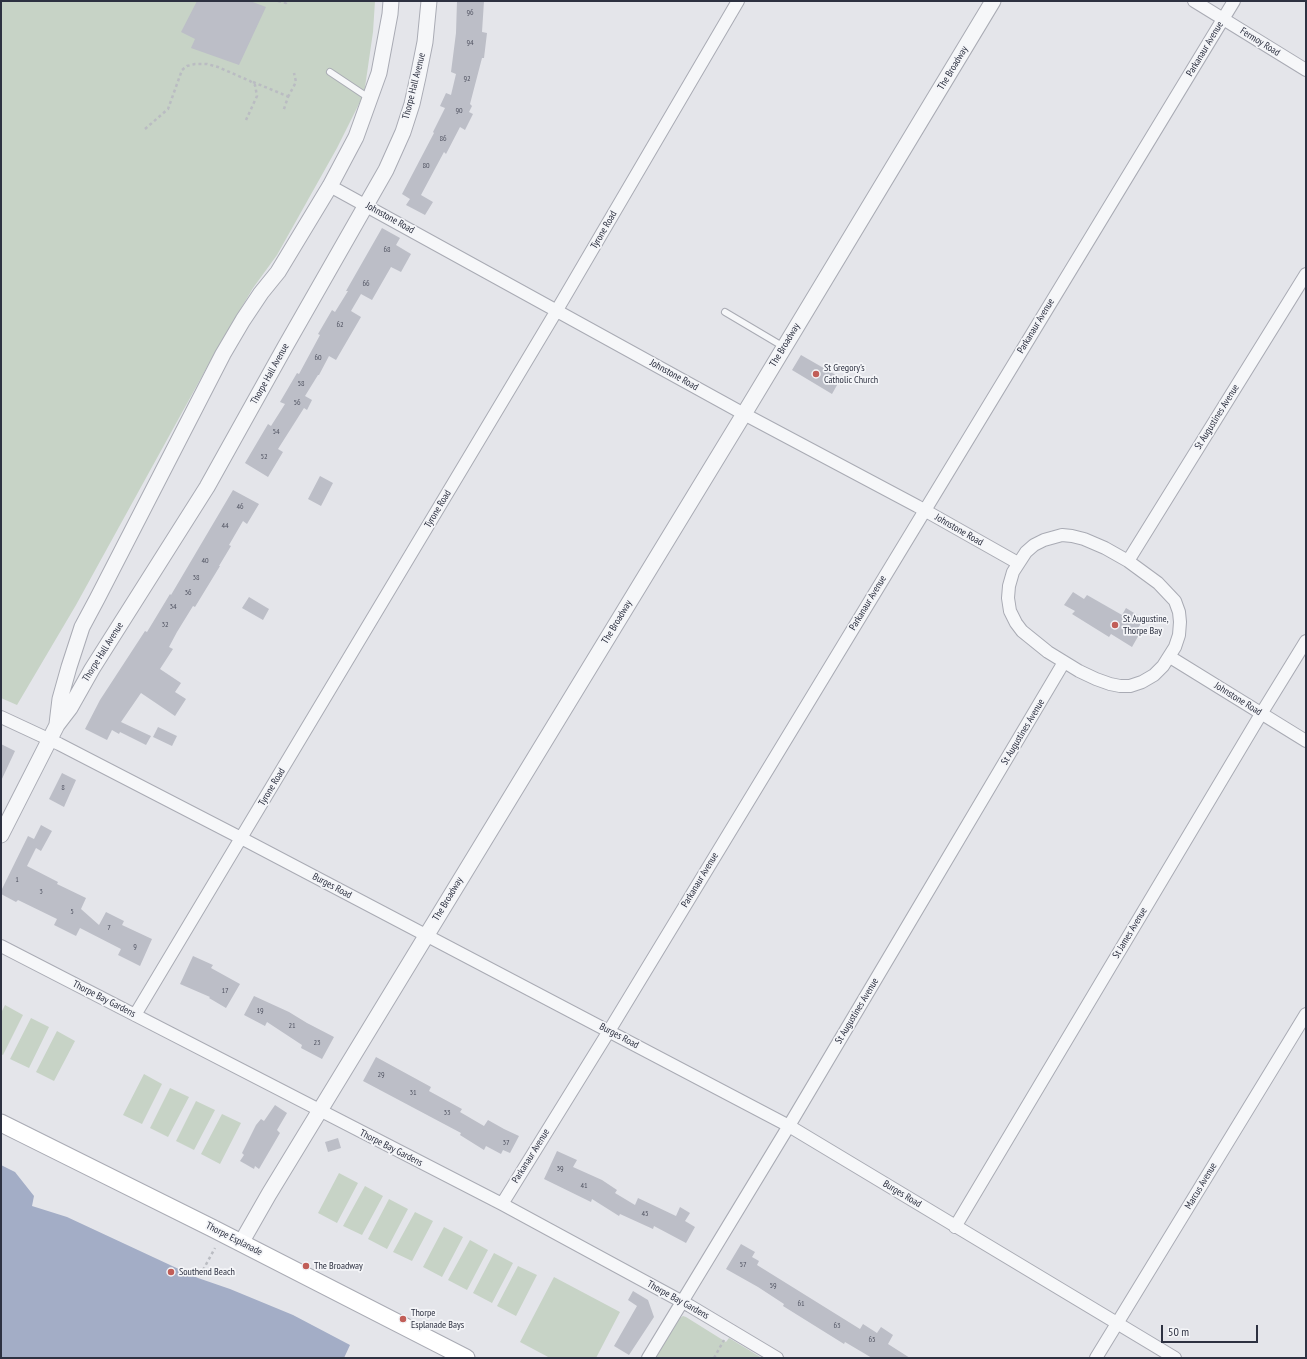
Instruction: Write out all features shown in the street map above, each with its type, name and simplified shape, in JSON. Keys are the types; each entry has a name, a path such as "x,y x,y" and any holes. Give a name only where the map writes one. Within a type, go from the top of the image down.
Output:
{"main road":[{"name":"Thorpe Esplanade","path":"1,1123 466,1358"}],"street":[{"name":"Thorpe Hall Avenue","path":"57,725 60,699 82,627 243,320 261,293 278,272 330,186 356,137 379,73 391,1"},
{"name":"Thorpe Hall Avenue","path":"1,835 57,725 70,708 207,487 386,170 412,104 425,42 429,1"},
{"name":"Tyrone Road","path":"135,1015 557,310 738,1"},
{"name":"The Broadway","path":"240,1243 993,1"},
{"name":"Fermoy Road","path":"1194,1 1306,70"},
{"name":"Parkanaur Avenue","path":"502,1204 609,1031 1234,1"},
{"name":"Johnstone Road","path":"330,186 744,414 924,510 1018,563"},
{"name":"St Augustines Avenue","path":"1128,561 1306,274"},
{"path":"1062,535 1084,539 1105,548 1128,561 1158,583 1175,601 1179,612 1180,622 1180,635 1176,647 1170,657 1154,675 1142,682 1130,686 1110,684 1096,679 1064,662 1032,640 1022,631 1010,611 1008,598 1009,586 1013,572 1018,563 1026,552 1034,545 1044,540 1062,535"},
{"name":"St James Avenue","path":"955,1227 1306,641"},
{"name":"Johnstone Road","path":"1170,657 1306,741"},
{"name":"St Augustines Avenue","path":"648,1358 789,1126 1064,662"},
{"name":"Burges Road","path":"1,717 50,739 241,838 789,1126 1175,1358"},
{"name":"Thorpe Bay Gardens","path":"1,946 502,1204 683,1302 777,1358"},
{"name":"Marcus Avenue","path":"1096,1358 1306,1014"}],"lane":[{"path":"330,72 370,99"},
{"path":"725,312 784,347"}],"path":[{"path":"278,1 286,3 287,1"},
{"path":"145,129 168,109 182,70 187,66 195,64 207,64 218,67 288,97"},
{"path":"283,112 288,97 296,82 294,73"},
{"path":"246,120 257,96 255,85 250,81"},
{"path":"203,1270 215,1248"},
{"path":"714,1358 722,1344"}],"green space":[{"path":"1,1 375,1 373,32 364,94 337,148 277,255 253,288 217,349 76,605 17,705 1,698"},
{"path":"5,1005 23,1015 3,1055 1,1054 1,1013"},
{"path":"31,1018 49,1027 29,1068 10,1059"},
{"path":"57,1031 75,1041 54,1081 36,1072"},
{"path":"144,1074 162,1084 142,1124 123,1115"},
{"path":"170,1088 189,1097 168,1137 150,1128"},
{"path":"196,1101 215,1110 194,1150 176,1141"},
{"path":"222,1114 241,1123 220,1164 201,1154"},
{"path":"339,1173 358,1183 337,1223 318,1213"},
{"path":"365,1186 383,1196 362,1235 343,1226"},
{"path":"389,1199 408,1209 387,1249 368,1239"},
{"path":"415,1212 433,1221 412,1261 393,1252"},
{"path":"444,1227 463,1237 442,1277 423,1267"},
{"path":"470,1240 488,1250 467,1290 448,1280"},
{"path":"494,1253 513,1263 492,1303 473,1293"},
{"path":"518,1266 537,1275 516,1316 497,1306"},
{"path":"554,1277 620,1312 596,1358 550,1358 520,1342"},
{"path":"683,1316 726,1342 729,1338 762,1358 655,1358 680,1318"}],"water":[{"path":"1,1165 15,1172 34,1196 32,1206 67,1217 198,1278 230,1289 293,1315 350,1345 344,1358 1,1358"}],"building":[{"path":"197,1 250,1 266,7 239,65 191,48 195,39 181,32"},
{"path":"457,1 484,1 482,32 487,33 484,58 482,58 470,104 472,106 469,112 473,114 465,130 460,127 446,154 444,152 421,195 433,202 425,215 406,205 410,199 402,194 434,133 433,132 445,108 440,106 446,93 451,95 456,74 451,72 456,33"},
{"path":"382,228 400,238 396,245 411,254 401,272 391,267 372,300 361,294 351,311 361,317 336,360 329,356 319,375 305,396 312,400 307,410 304,408 278,449 283,452 268,477 245,463 268,424 271,426 285,404 280,402 297,373 299,374 320,335 318,334 332,310 335,312 348,291 346,291"},
{"name":"St Gregory's Catholic Church","path":"801,355 841,378 832,394 792,370"},
{"path":"320,476 333,483 321,506 308,499"},
{"path":"233,490 259,504 247,524 243,521 229,545 231,546 220,566 195,607 193,606 177,632 169,647 173,649 160,669 181,683 175,692 186,699 175,716 141,693 121,722 151,736 146,745 120,732 119,734 112,730 107,740 85,729 100,700 145,631 147,632 170,594 171,595"},
{"name":"St Augustine, Thorpe Bay","path":"1073,592 1084,599 1087,595 1122,615 1126,608 1144,619 1136,631 1140,633 1132,647 1111,634 1109,637 1072,614 1075,611 1064,605"},
{"path":"249,597 269,609 263,620 242,608"},
{"path":"158,727 177,736 172,746 153,737"},
{"path":"1,744 15,751 1,781"},
{"path":"62,773 76,780 64,807 49,799"},
{"path":"41,825 52,831 41,851 36,848 27,866 58,882 57,884 86,898 81,909 99,925 106,912 124,921 122,925 152,939 140,966 118,955 121,949 80,928 76,936 54,925 57,919 18,900 16,902 1,894 1,891 28,836 34,839"},
{"path":"193,956 213,965 211,968 240,984 226,1008 209,998 210,997 180,984"},
{"path":"254,996 289,1012 334,1037 322,1059 301,1048 302,1045 267,1022 265,1026 244,1015"},
{"path":"376,1057 431,1087 429,1091 462,1109 460,1112 484,1126 488,1120 519,1136 510,1153 503,1150 501,1154 486,1146 484,1150 460,1135 461,1133 363,1081"},
{"path":"275,1105 287,1113 277,1130 280,1133 259,1169 255,1166 254,1169 240,1161 244,1155 242,1153 256,1125 261,1119 264,1121"},
{"path":"338,1138 341,1148 328,1152 325,1142"},
{"path":"557,1151 577,1160 573,1167 602,1180 617,1190 615,1193 635,1205 638,1198 676,1216 680,1207 690,1213 685,1221 695,1227 686,1243 654,1226 653,1229 620,1214 619,1216 592,1199 591,1202 544,1179"},
{"path":"741,1244 755,1252 752,1257 759,1261 757,1265 860,1329 863,1324 877,1333 881,1327 893,1335 888,1344 910,1358 872,1358 845,1342 844,1344 783,1306 784,1304 758,1287 726,1269"},
{"path":"633,1291 648,1300 654,1317 629,1355 614,1346 637,1306 628,1300"}],"place":[{"name":"St Gregory's Catholic Church","path":"816,374"},
{"name":"St Augustine, Thorpe Bay","path":"1115,625"},
{"name":"The Broadway","path":"306,1266"},
{"name":"Southend Beach","path":"171,1272"},
{"name":"Thorpe Esplanade Bays","path":"403,1319"}]}
